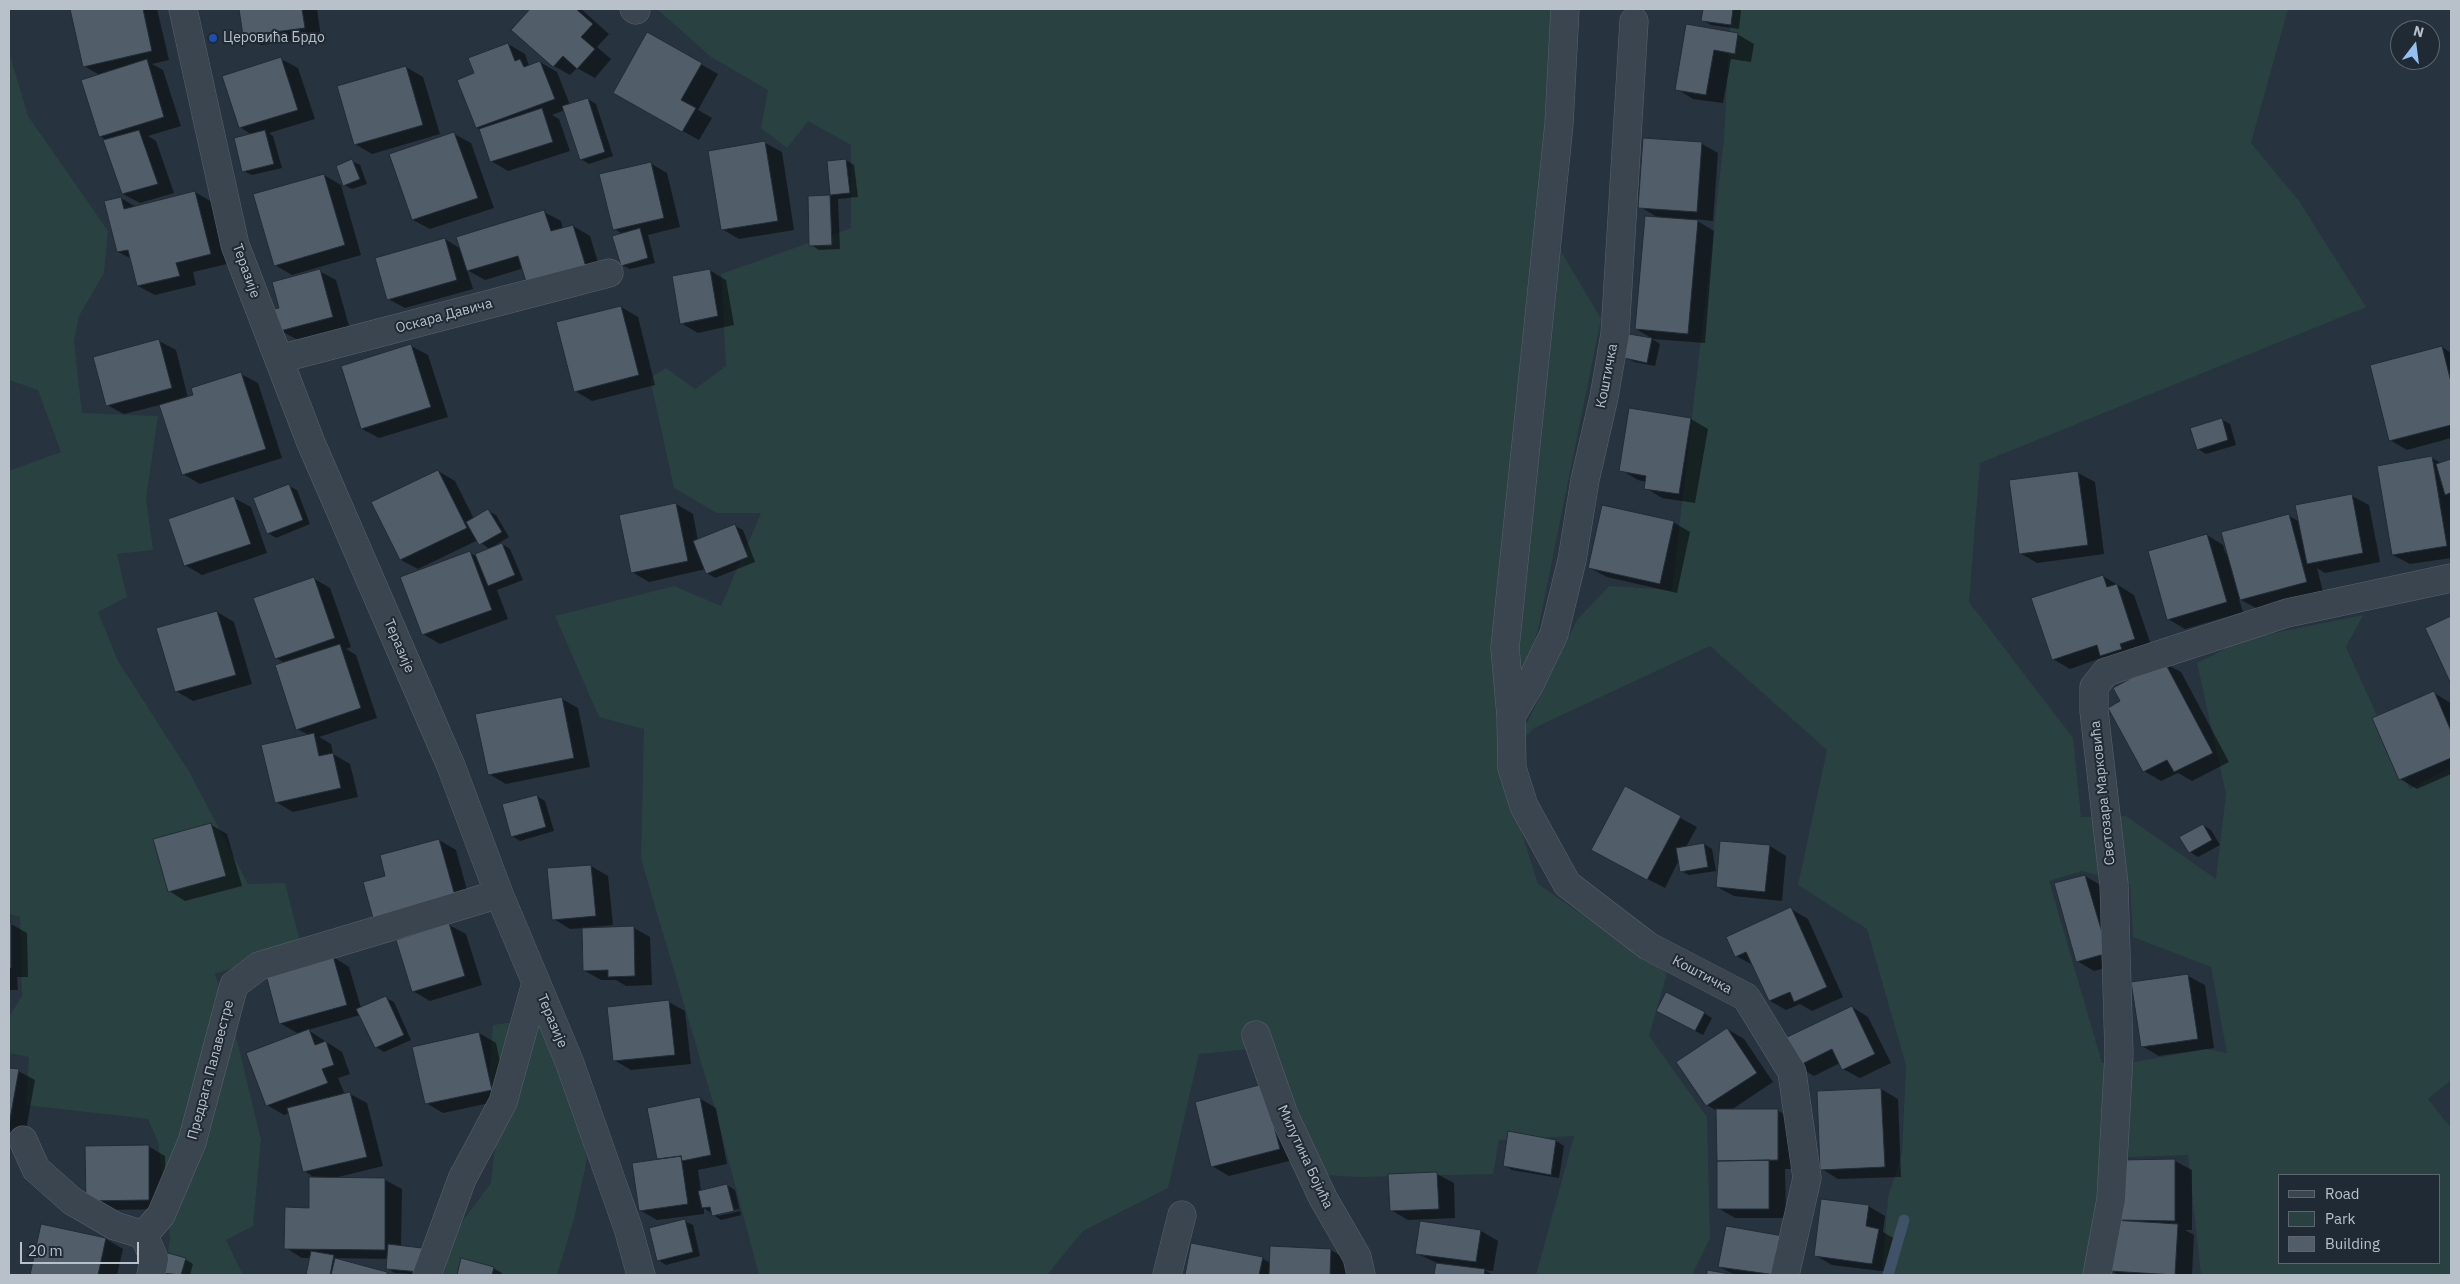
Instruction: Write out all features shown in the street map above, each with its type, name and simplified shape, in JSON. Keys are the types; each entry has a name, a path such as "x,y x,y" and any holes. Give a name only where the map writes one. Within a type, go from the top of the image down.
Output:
{"street":[{"name":"Теразије","path":"183,9 235,245 311,443 451,766 499,894 569,1061 628,1228 641,1275"},
{"name":"Коштичка","path":"1565,9 1559,124 1505,648 1511,716 1512,768 1524,806 1568,884 1648,946 1746,998 1792,1072 1808,1178 1786,1275"},
{"name":"Коштичка","path":"1511,716 1530,684 1554,634 1572,560 1585,480 1615,334 1623,228 1634,21"},
{"name":"Оскара Давича","path":"279,359 609,273"},
{"name":"Светозара Марковића","path":"2096,1275 2111,1199 2119,1054 2114,885 2094,711 2094,688 2106,672 2287,613 2451,578"},
{"name":"Предрага Палавестре","path":"144,1235 161,1215 192,1142 234,985 259,966 499,894"},
{"path":"427,1275 462,1179 503,1102 536,983"},
{"name":"Милутина Бојића","path":"1256,1035 1284,1115 1324,1198 1357,1257 1362,1275"},
{"path":"23,1140 36,1169 72,1202 115,1226 144,1235 154,1259 151,1275"},
{"path":"1167,1275 1182,1215"}],"green space":[{"path":"657,9 1552,9 1545,123 1561,251 1601,319 1539,625 1501,761 1529,719 1577,620 1609,586 1672,590 1724,139 1731,9 2288,9 2251,143 2299,201 2366,307 1980,463 1969,602 2073,738 2081,817 2126,816 2216,879 2226,794 2197,663 2245,639 2363,615 2346,647 2410,789 2451,767 2451,1080 2428,1099 2451,1128 2451,1275 2201,1275 2188,1155 2128,1157 2107,1275 1882,1275 1888,1197 1902,1153 1906,1065 1867,929 1798,885 1827,750 1710,646 1534,728 1500,763 1538,884 1667,973 1649,1036 1707,1117 1710,1238 1692,1275 1536,1275 1574,1136 1499,1140 1493,1174 1359,1177 1325,1175 1271,1047 1199,1054 1168,1188 1083,1231 1047,1275 759,1275 714,1106 641,859 644,729 599,717 555,616 674,586 721,606 761,513 717,513 674,488 650,378 666,368 695,389 726,366 721,274 851,228 851,145 808,121 787,148 761,128 768,90 711,57","holes":["2082,871 2130,884 2133,937 2211,967 2227,1053 2206,1049 2135,1062 2102,1063 2049,881"]},
{"path":"9,52 28,116 108,231 104,273 79,316 74,341 82,413 158,416 146,499 153,550 117,554 127,597 98,612 118,661 190,773 248,884 285,883 301,945 215,974 238,1044 261,1140 253,1226 226,1240 243,1275 164,1275 170,1239 158,1142 148,1119 26,1105 29,1057 9,1053 9,1017 22,996 20,917 9,914 9,471 61,452 38,390 9,380"},
{"path":"542,1018 570,1085 587,1159 574,1219 557,1275 443,1275 458,1227 491,1183 496,1138 489,1075 493,1025"}],"building":[{"path":"70,9 143,9 152,51 83,67"},
{"path":"239,9 302,9 305,28 243,36"},
{"path":"530,9 576,9 593,24 581,37 595,49 577,69 563,56 553,67 511,30"},
{"path":"1703,9 1733,9 1731,25 1701,21"},
{"path":"1686,24 1738,33 1735,54 1714,50 1706,95 1675,90"},
{"path":"647,32 702,63 681,100 696,108 682,132 613,93"},
{"path":"508,43 515,61 520,59 524,67 540,61 555,99 476,128 457,80 474,73 468,58"},
{"path":"281,57 298,110 239,128 222,76"},
{"path":"147,59 164,117 99,137 81,80"},
{"path":"406,66 423,125 354,145 337,86"},
{"path":"588,98 605,152 580,160 562,106"},
{"path":"542,108 553,142 490,162 479,129"},
{"path":"139,130 158,184 122,194 103,140"},
{"path":"265,130 274,164 242,172 234,138"},
{"path":"454,132 478,198 412,220 389,154"},
{"path":"1643,138 1702,142 1697,212 1638,208"},
{"path":"765,141 778,221 721,230 708,151"},
{"path":"352,159 360,179 343,186 336,166"},
{"path":"846,159 850,193 830,195 827,161"},
{"path":"651,162 664,218 613,230 599,174"},
{"path":"324,174 345,245 274,266 253,194"},
{"path":"195,191 211,254 176,263 180,276 137,286 128,250 117,252 104,201 121,197 124,209"},
{"path":"830,195 832,245 809,246 808,196"},
{"path":"544,210 551,231 573,225 587,270 528,288 518,256 467,271 456,237"},
{"path":"1645,216 1698,220 1688,334 1635,329"},
{"path":"640,228 648,258 621,266 612,236"},
{"path":"445,238 457,280 387,300 375,258"},
{"path":"320,269 333,317 280,331 274,309 279,308 272,282"},
{"path":"710,269 718,316 680,324 672,276"},
{"path":"621,306 639,375 574,392 556,322"},
{"path":"1629,334 1652,338 1647,363 1624,358"},
{"path":"159,339 172,388 106,406 93,357"},
{"path":"411,344 431,407 361,429 341,366"},
{"path":"2442,346 2451,382 2451,425 2389,441 2370,365"},
{"path":"241,372 266,449 182,475 159,405 193,395 191,388"},
{"path":"1629,408 1691,418 1679,494 1644,489 1646,476 1619,471"},
{"path":"2222,418 2228,440 2197,450 2190,428"},
{"path":"2432,456 2447,546 2392,555 2377,466"},
{"path":"2451,459 2451,497 2450,493 2445,495 2436,464"},
{"path":"438,470 467,528 400,560 371,502"},
{"path":"2078,471 2088,545 2019,554 2009,480"},
{"path":"289,484 303,520 267,534 253,498"},
{"path":"2352,494 2363,553 2307,564 2295,505"},
{"path":"234,496 251,544 184,566 168,519"},
{"path":"676,503 688,561 631,573 619,515"},
{"path":"1602,505 1674,521 1660,584 1588,568"},
{"path":"488,509 502,532 479,545 466,522"},
{"path":"2289,514 2307,582 2240,600 2221,532"},
{"path":"735,524 748,557 706,574 693,541"},
{"path":"2207,534 2227,602 2167,620 2148,551"},
{"path":"502,543 515,575 488,586 475,554"},
{"path":"470,551 492,610 422,635 400,577"},
{"path":"2103,575 2107,587 2117,584 2135,639 2120,644 2122,649 2100,656 2097,645 2052,660 2031,598"},
{"path":"314,577 335,638 275,659 253,598"},
{"path":"217,611 236,675 175,692 156,628"},
{"path":"2451,616 2451,684 2425,628"},
{"path":"340,644 361,708 296,730 275,665"},
{"path":"2164,661 2213,753 2174,772 2167,760 2143,772 2108,708 2120,701 2113,688"},
{"path":"2434,691 2451,731 2451,758 2399,780 2372,718"},
{"path":"562,697 574,758 488,775 475,714"},
{"path":"314,733 319,756 333,753 341,788 275,803 261,745"},
{"path":"1625,786 1681,816 1647,880 1591,850"},
{"path":"537,795 546,827 511,837 502,804"},
{"path":"211,823 226,876 168,892 153,839"},
{"path":"2203,824 2212,840 2189,853 2179,837"},
{"path":"439,839 457,903 375,925 363,882 385,876 380,855"},
{"path":"1720,841 1770,845 1765,892 1716,887"},
{"path":"1704,843 1708,867 1680,872 1676,848"},
{"path":"591,865 596,916 552,920 547,868"},
{"path":"2085,875 2108,953 2076,962 2054,883"},
{"path":"1791,907 1827,987 1794,1002 1790,992 1769,1001 1746,952 1735,957 1726,937"},
{"path":"9,922 11,922 11,968 9,968"},
{"path":"449,923 465,976 412,992 396,940"},
{"path":"634,926 635,976 608,977 608,970 583,971 582,928"},
{"path":"333,956 347,1005 279,1024 266,975"},
{"path":"2188,974 2198,1039 2141,1047 2131,982"},
{"path":"1666,992 1705,1012 1695,1031 1656,1011"},
{"path":"386,996 404,1035 375,1048 356,1009"},
{"path":"669,1000 675,1055 613,1061 607,1007"},
{"path":"1852,1006 1875,1054 1842,1070 1832,1049 1796,1067 1783,1039"},
{"path":"1727,1028 1757,1073 1706,1106 1676,1062"},
{"path":"309,1029 315,1045 326,1041 334,1065 322,1069 328,1083 266,1106 246,1053"},
{"path":"479,1032 492,1090 425,1104 412,1047"},
{"path":"9,1068 19,1069 9,1125"},
{"path":"1263,1084 1280,1149 1211,1167 1195,1102"},
{"path":"1881,1088 1885,1167 1820,1170 1817,1091"},
{"path":"350,1092 367,1157 303,1172 287,1108"},
{"path":"700,1097 711,1155 682,1161 681,1156 657,1159 647,1108"},
{"path":"1716,1109 1778,1109 1778,1160 1717,1161"},
{"path":"1508,1131 1556,1140 1551,1175 1503,1166"},
{"path":"149,1145 149,1200 86,1201 85,1146"},
{"path":"681,1156 688,1204 639,1211 632,1163"},
{"path":"2175,1159 2175,1221 2120,1220 2120,1160"},
{"path":"1769,1160 1769,1209 1717,1209 1717,1161"},
{"path":"1437,1172 1439,1209 1390,1211 1388,1174"},
{"path":"309,1177 385,1178 385,1250 284,1249 285,1207 309,1208"},
{"path":"727,1184 734,1211 712,1216 710,1207 702,1208 698,1191"},
{"path":"1821,1199 1869,1205 1866,1226 1879,1229 1872,1264 1814,1256"},
{"path":"685,1219 693,1252 657,1261 649,1228"},
{"path":"2112,1220 2178,1224 2175,1275 2109,1271"},
{"path":"1420,1221 1481,1230 1476,1262 1415,1254"},
{"path":"41,1224 106,1238 98,1275 30,1275"},
{"path":"1726,1226 1783,1236 1776,1275 1718,1267"},
{"path":"1191,1243 1263,1257 1259,1275 1185,1275"},
{"path":"388,1244 422,1248 420,1272 386,1269"},
{"path":"1270,1246 1331,1249 1330,1275 1269,1275"},
{"path":"311,1251 334,1255 330,1275 306,1275"},
{"path":"168,1253 186,1258 181,1275 162,1273"},
{"path":"335,1258 387,1272 387,1275 331,1275"},
{"path":"461,1258 494,1267 492,1275 457,1275"},
{"path":"1436,1263 1485,1269 1484,1275 1434,1275"},
{"path":"1707,1270 1735,1275 1707,1275"}],"waterway":[{"path":"1888,1275 1904,1220"}],"place":[{"name":"Церовића Брдо","path":"213,38"}]}
